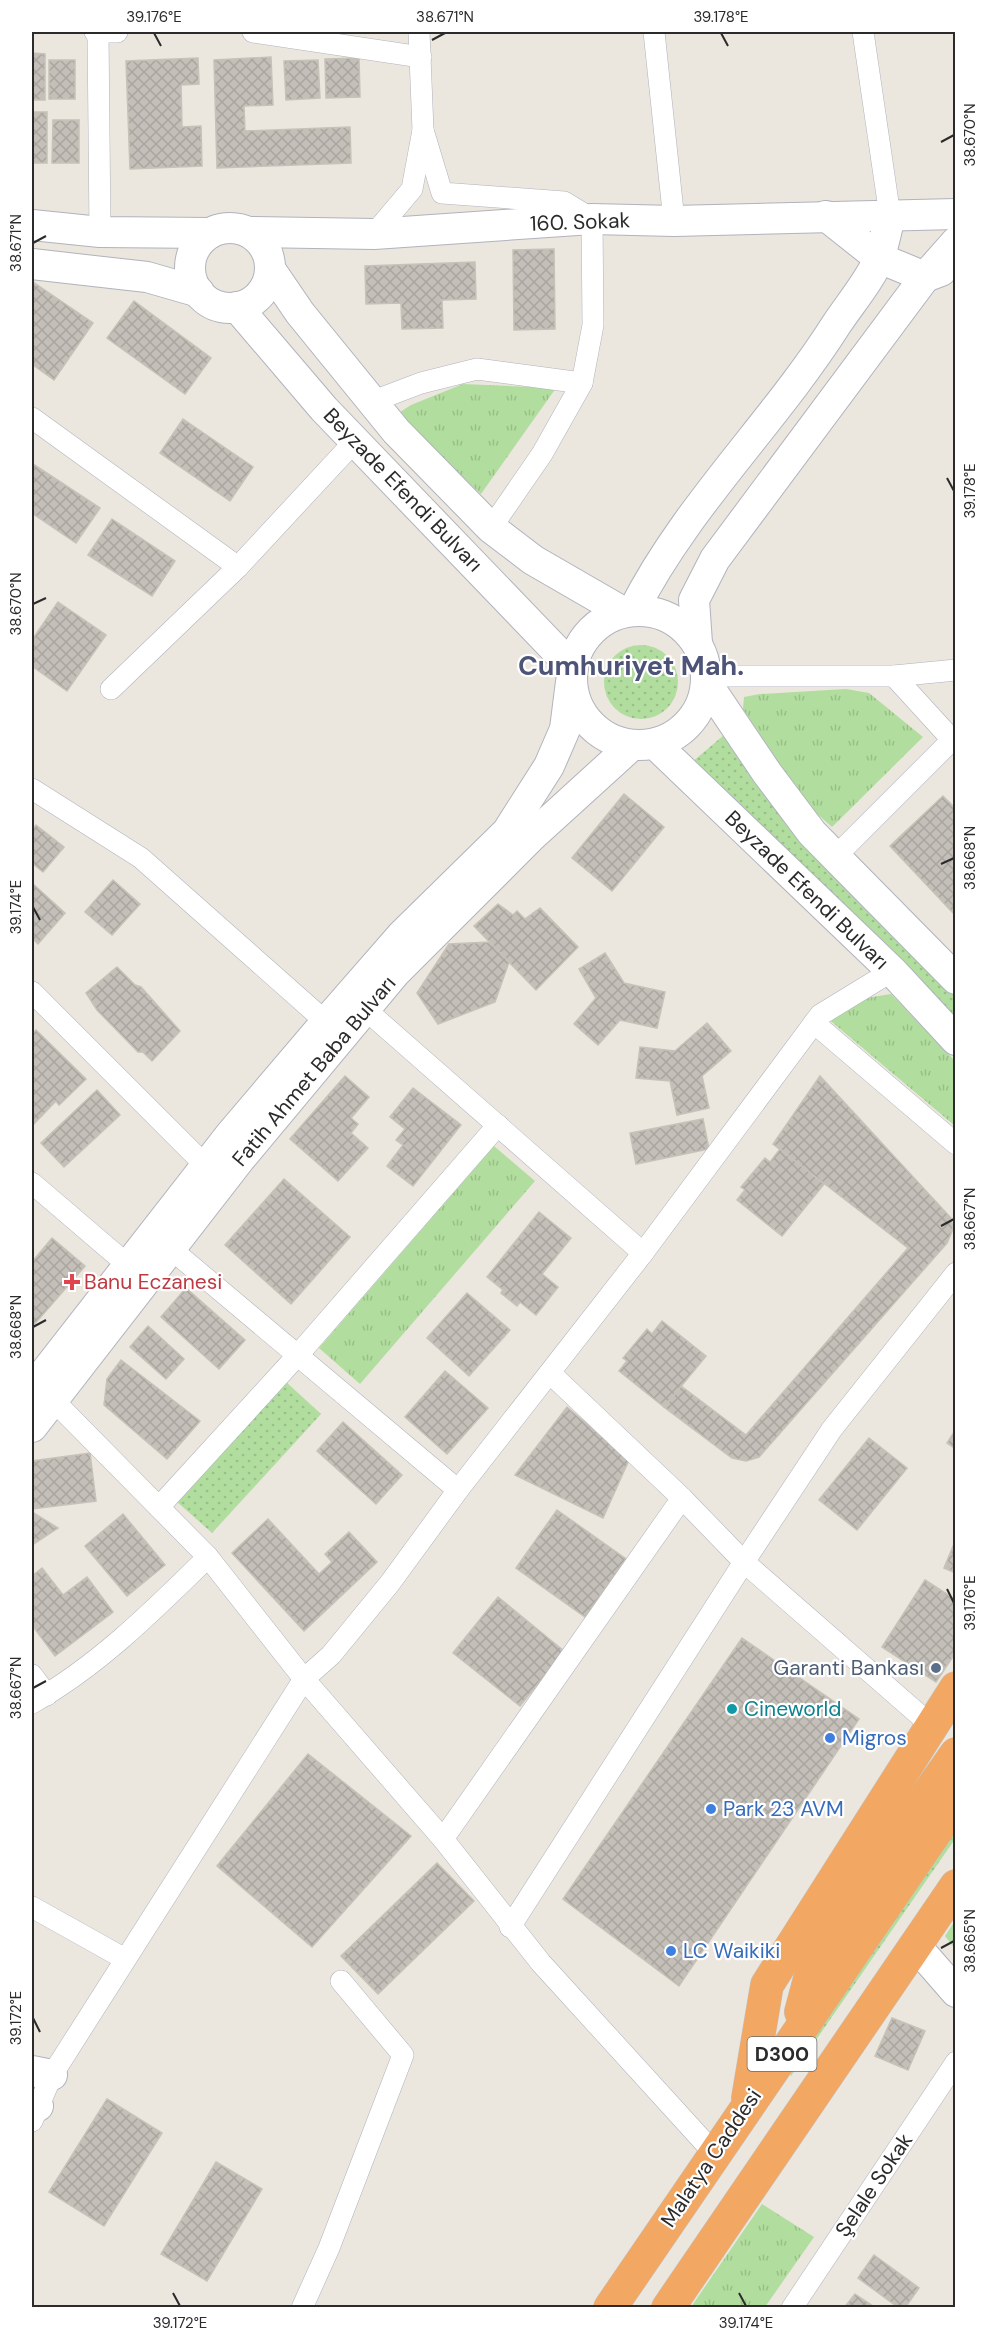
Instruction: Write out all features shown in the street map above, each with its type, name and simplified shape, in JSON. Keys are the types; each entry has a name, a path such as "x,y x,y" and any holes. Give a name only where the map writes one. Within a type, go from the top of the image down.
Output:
{"highway":[{"path":"746,2107 767,1985 956,1688"},
{"path":"752,2184 817,1952 956,1754"},
{"name":"Malatya Caddesi","path":"610,2307 956,1802"},
{"name":"D300","path":"668,2307 956,1886"}],"main road":[{"name":"160. Sokak","path":"249,232 374,234 592,219 674,221 956,214"},
{"path":"826,216 879,258 925,277 956,266"},
{"path":"628,612 728,469 812,363 879,258 890,216"},
{"path":"32,225 100,232 210,233 229,228 249,232 265,247 270,263 268,282 261,294 237,307 216,305 199,292 147,277 32,264"},
{"path":"199,292 192,280 190,267 200,242 210,233"},
{"name":"160. Sokak","path":"270,263 334,233"},
{"path":"697,643 694,600 715,559 925,277 956,242"},
{"name":"Beyzade Efendi Bulvarı","path":"270,263 300,313 396,432 491,528 533,560 628,612"},
{"name":"Beyzade Efendi Bulvarı","path":"237,307 355,441 572,675"},
{"path":"645,611 665,616 684,627 697,643 705,663 707,680 702,704 690,722 674,736 643,745 608,739 590,725 577,705 572,675 574,659 585,638 602,622 628,612 645,611"},
{"name":"Fatih Ahmet Baba Bulvarı","path":"32,1427 42,1394 129,1266 206,1166 401,936 507,832 549,766 565,729 572,675"},
{"name":"Beyzade Efendi Bulvarı","path":"707,680 780,790 812,833 956,979"},
{"name":"Beyzade Efendi Bulvarı","path":"643,745 892,971 956,1040"},
{"name":"Fatih Ahmet Baba Bulvarı","path":"42,1394 171,1249 240,1160 395,973 531,837 643,745"},
{"path":"915,1945 956,1992"}],"street":[{"path":"100,232 96,32 117,32"},
{"path":"254,32 421,57"},
{"path":"374,234 412,189 423,130 419,32"},
{"path":"654,32 674,221"},
{"path":"863,32 890,216"},
{"path":"423,130 442,193 564,202 592,219 593,325 582,383 542,454 491,528"},
{"path":"371,402 421,383 477,369 582,383"},
{"path":"32,418 238,567"},
{"path":"111,689 238,567 355,441"},
{"path":"707,680 894,676 956,670"},
{"path":"836,856 954,740 894,676"},
{"path":"32,789 141,858 326,1022"},
{"path":"34,2110 42,2073 125,1959 304,1679 331,1655 390,1583 458,1490 551,1374 643,1253 820,1015 892,971"},
{"path":"32,992 206,1166"},
{"path":"366,1010 643,1253"},
{"path":"814,1023 956,1144"},
{"path":"159,1507 297,1356 498,1125"},
{"path":"32,1183 129,1266"},
{"path":"171,1249 458,1490"},
{"path":"510,1927 832,1429 956,1273"},
{"path":"551,1374 682,1498 744,1562 932,1726"},
{"path":"42,1394 208,1557 304,1679 442,1839 510,1927 714,2153"},
{"path":"442,1839 682,1498"},
{"path":"32,1675 39,1699 83,1669 159,1606 208,1557"},
{"path":"32,1907 125,1959"},
{"path":"302,2307 328,2248 403,2055 341,1981"},
{"name":"Şelale Sokak","path":"792,2307 956,2062"}],"green space":[{"path":"463,384 556,388 481,494 394,416 411,405"},
{"path":"641,645 655,648 667,656 675,668 678,682 675,696 667,708 655,716 641,719 627,716 615,708 607,696 604,682 607,668 615,656 627,648"},
{"path":"846,689 869,693 923,737 832,827 806,804 743,709 744,697"},
{"path":"724,735 811,849 955,995 955,1019 691,763"},
{"path":"891,994 955,1061 955,1126 826,1017 860,999"},
{"path":"494,1146 535,1181 360,1384 319,1348"},
{"path":"285,1381 321,1414 212,1533 175,1500"},
{"path":"955,1815 955,1839 791,2076 786,2066"},
{"path":"955,1921 955,1949 945,1936"},
{"path":"762,2204 814,2237 765,2307 691,2307"}],"building":[{"path":"32,53 45,54 45,100 32,100"},
{"path":"271,57 273,105 244,106 245,131 350,127 351,163 217,168 214,60"},
{"path":"198,58 199,84 181,85 182,127 201,126 202,166 130,169 126,61"},
{"path":"359,58 360,97 326,98 325,59"},
{"path":"49,60 75,60 75,99 49,99"},
{"path":"318,60 320,98 286,100 284,61"},
{"path":"32,112 47,112 47,163 32,163"},
{"path":"53,120 79,120 79,163 52,163"},
{"path":"554,249 555,329 514,330 513,250"},
{"path":"475,262 476,299 442,300 443,328 402,329 401,303 366,304 365,266"},
{"path":"33,282 93,323 54,380 32,364"},
{"path":"134,301 211,358 185,394 107,338"},
{"path":"183,419 253,467 230,501 160,453"},
{"path":"33,464 100,508 76,543 32,513"},
{"path":"112,519 175,561 152,596 88,555"},
{"path":"58,602 106,635 67,691 32,666 32,640"},
{"path":"624,794 664,827 612,891 572,858"},
{"path":"943,796 956,809 956,916 890,846"},
{"path":"36,825 64,847 43,872 32,863 32,830"},
{"path":"113,880 140,904 112,935 85,912"},
{"path":"32,883 65,913 38,944 32,938"},
{"path":"498,904 513,915 517,911 525,919 540,908 578,947 536,990 474,926"},
{"path":"490,942 509,962 495,1002 438,1024 417,993 449,944"},
{"path":"605,953 624,983 665,992 657,1028 620,1020 598,1045 574,1024 596,998 579,969"},
{"path":"117,967 135,985 141,987 180,1031 152,1061 143,1052 138,1052 97,1010 86,993"},
{"path":"707,1023 731,1051 702,1076 709,1108 677,1115 670,1081 636,1078 640,1047 675,1051"},
{"path":"36,1030 86,1079 59,1105 56,1101 32,1126 32,1034"},
{"path":"345,1076 369,1097 351,1118 358,1124 351,1133 368,1148 338,1181 290,1139"},
{"path":"820,1076 951,1218 953,1229 947,1243 759,1457 746,1461 732,1458 664,1407 681,1386 746,1435 908,1248 773,1144"},
{"path":"413,1088 461,1125 413,1186 387,1166 403,1145 396,1140 405,1129 390,1117"},
{"path":"97,1090 120,1115 64,1167 41,1143"},
{"path":"703,1119 709,1149 636,1164 630,1133"},
{"path":"780,1149 824,1184 782,1236 737,1200 745,1190 741,1187 765,1158 770,1162"},
{"path":"284,1179 350,1237 291,1304 225,1245"},
{"path":"539,1212 571,1238 542,1274 558,1287 536,1315 520,1302 517,1306 487,1277"},
{"path":"52,1238 85,1266 32,1327 32,1262"},
{"path":"186,1288 245,1340 219,1369 161,1317"},
{"path":"467,1293 510,1330 469,1376 427,1338"},
{"path":"662,1321 706,1356 664,1407 619,1371 627,1361 623,1358 647,1329 652,1334"},
{"path":"148,1326 184,1359 166,1379 130,1347"},
{"path":"121,1360 200,1421 167,1459 104,1405 107,1379"},
{"path":"445,1371 488,1408 447,1454 405,1417"},
{"path":"567,1407 629,1460 603,1518 515,1475"},
{"path":"343,1422 402,1475 376,1504 317,1451"},
{"path":"956,1429 956,1449 947,1443"},
{"path":"869,1438 907,1468 857,1530 819,1500"},
{"path":"90,1453 96,1501 32,1509 32,1461"},
{"path":"557,1510 626,1559 585,1617 516,1568"},
{"path":"32,1512 58,1528 32,1545"},
{"path":"123,1514 165,1565 127,1596 85,1546"},
{"path":"268,1519 319,1574 332,1562 325,1554 349,1532 377,1562 304,1631 232,1553"},
{"path":"956,1539 956,1573 944,1568"},
{"path":"42,1568 63,1595 87,1577 113,1612 55,1656 32,1625 32,1576"},
{"path":"925,1580 956,1600 956,1652 936,1682 882,1647"},
{"path":"498,1597 564,1651 520,1706 453,1653"},
{"name":"Park 23 AVM","path":"742,1638 859,1719 679,1986 563,1899"},
{"path":"308,1754 411,1836 312,1947 217,1866"},
{"path":"437,1863 474,1901 378,1994 341,1956"},
{"path":"892,2018 925,2031 908,2070 875,2056"},
{"path":"107,2099 162,2133 104,2226 49,2192"},
{"path":"216,2162 262,2189 207,2281 161,2254"},
{"path":"874,2255 919,2288 905,2308 899,2308 858,2278"},
{"path":"855,2294 876,2308 844,2308"}],"place":[{"name":"Banu Eczanesi","path":"72,1282"},
{"name":"Garanti Bankası","path":"936,1668"},
{"name":"Cineworld","path":"732,1709"},
{"name":"Migros","path":"830,1738"},
{"name":"Park 23 AVM","path":"711,1809"},
{"name":"LC Waikiki","path":"671,1951"}],"district":[{"name":"Cumhuriyet Mah.","path":"631,666"}]}
